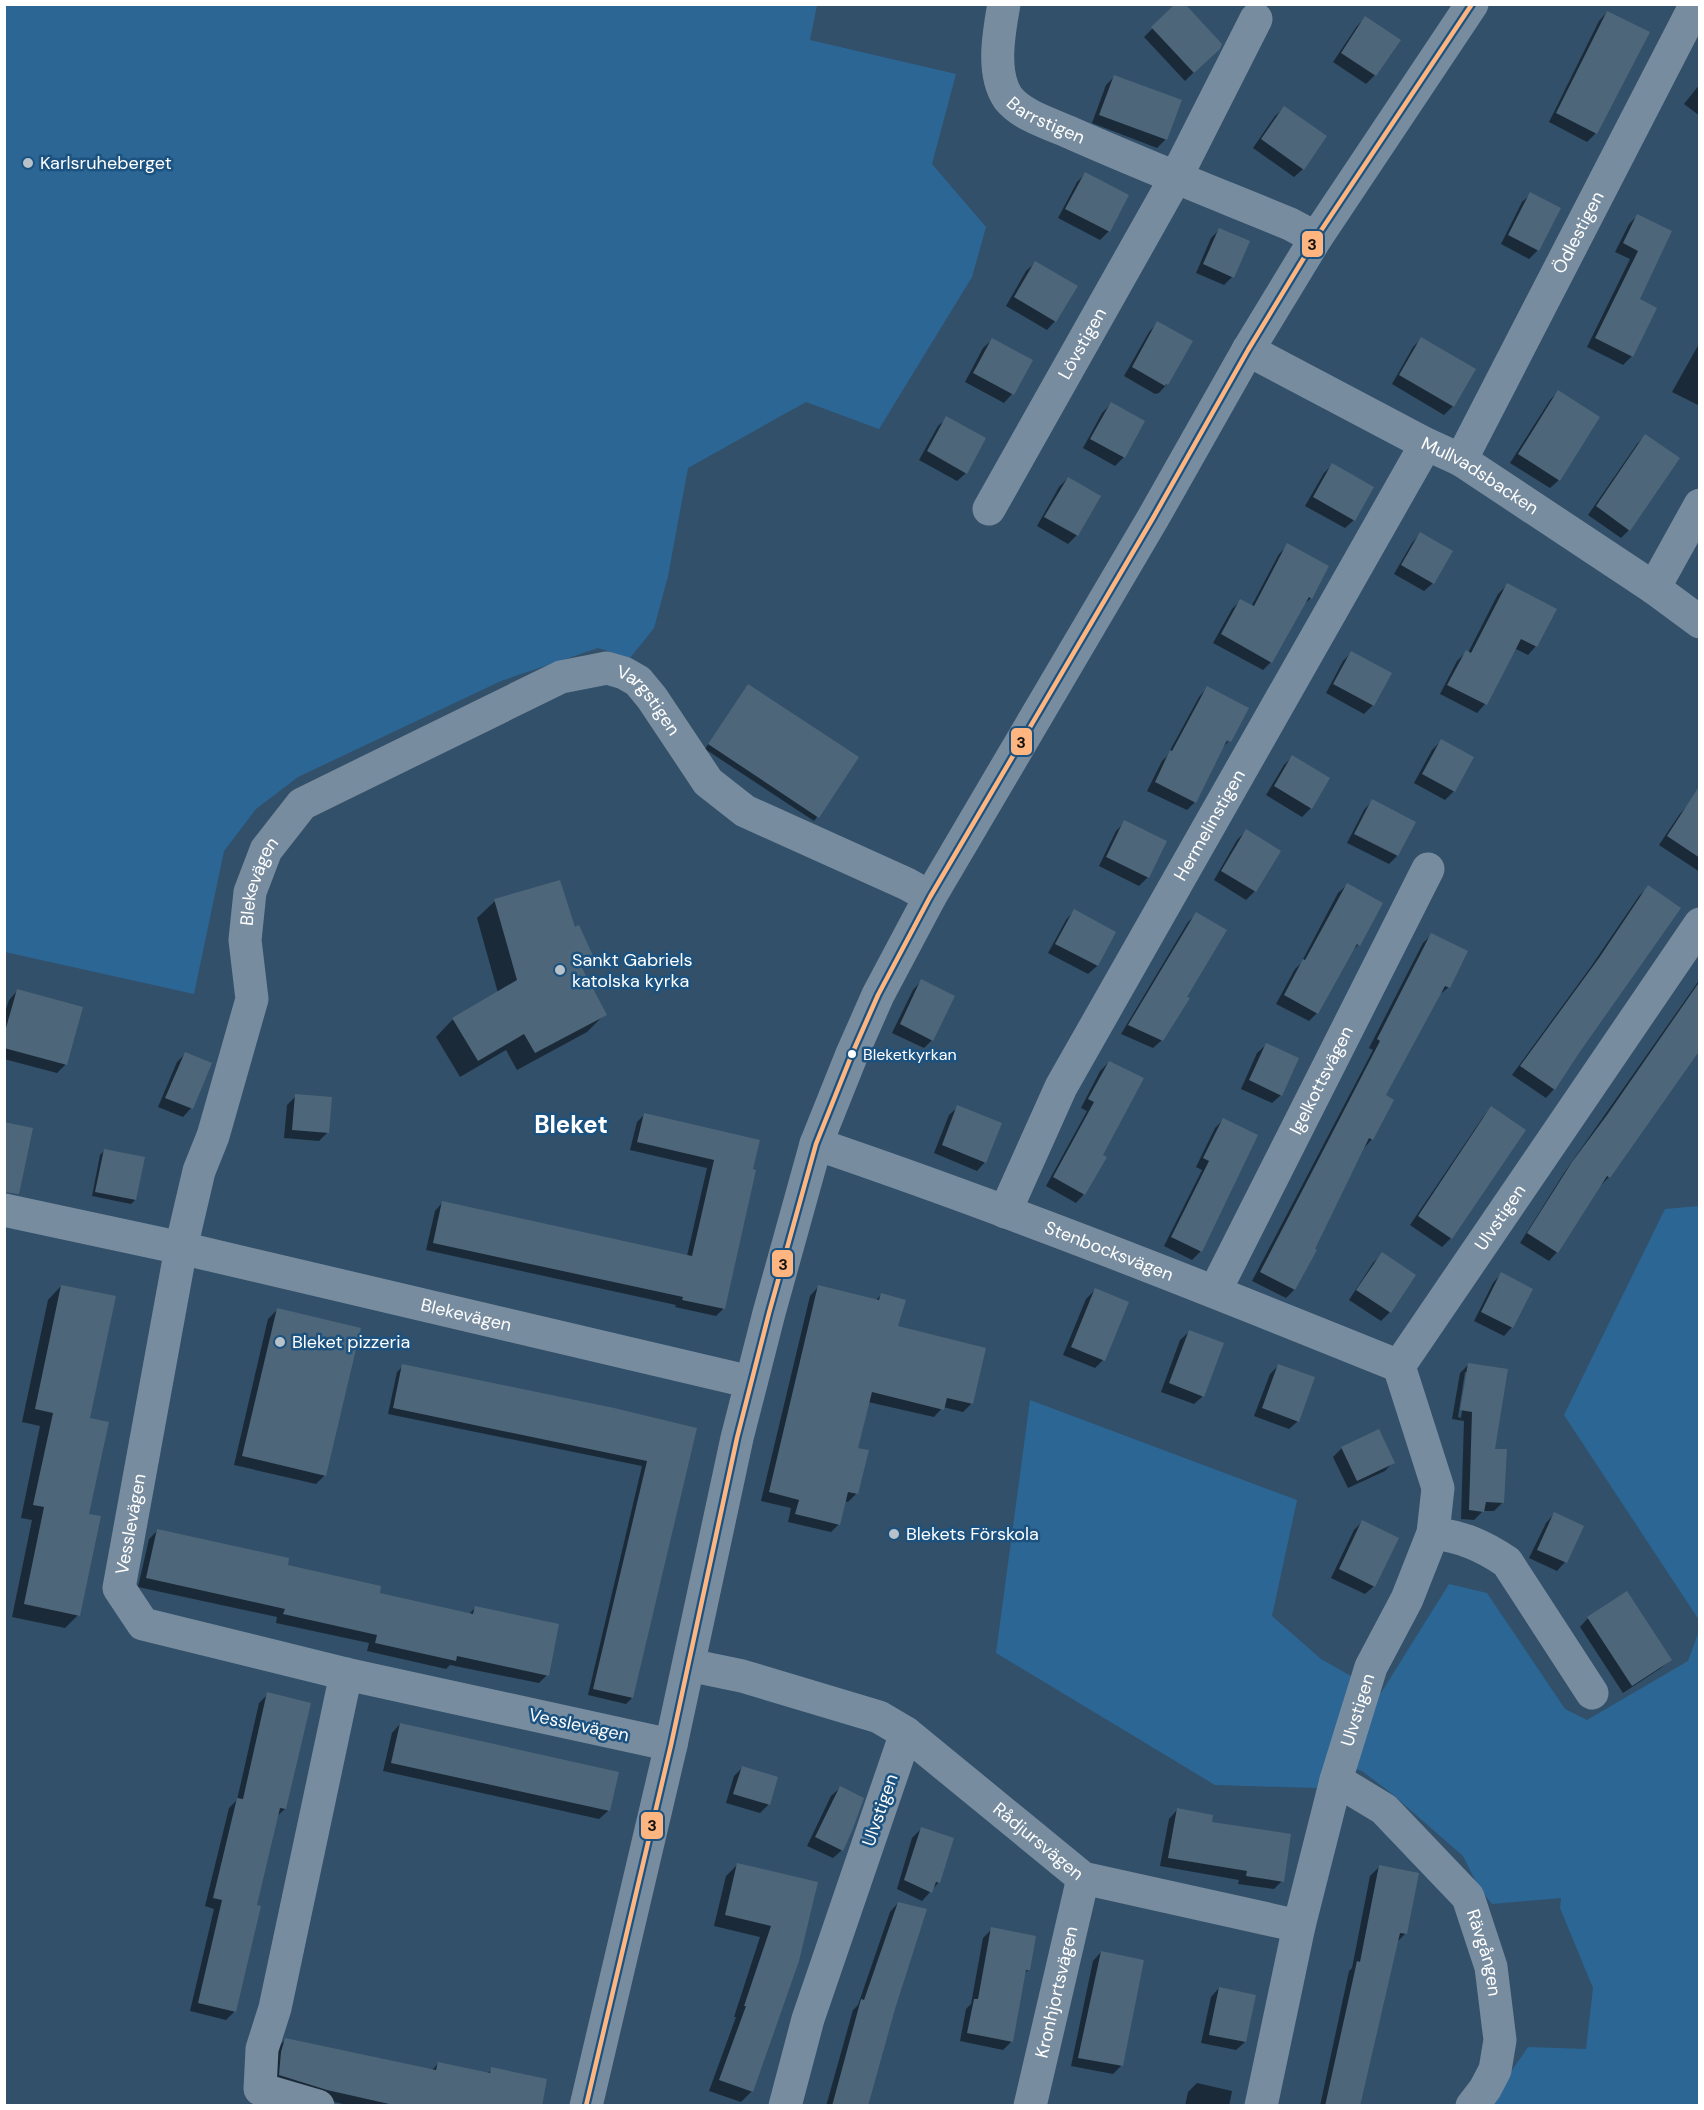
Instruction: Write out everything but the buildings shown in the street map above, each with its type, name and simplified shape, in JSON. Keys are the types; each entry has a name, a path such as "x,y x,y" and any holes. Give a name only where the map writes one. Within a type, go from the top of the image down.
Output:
{"street":[{"name":"Barrstigen","path":"1004,4 998,34 998,71 1008,97 1023,111 1290,224 1316,238"},
{"path":"586,2106 671,1745 751,1382 816,1144 878,995 930,897 1153,518 1248,350 1316,238 1472,4"},
{"name":"Ödlestigen","path":"1461,460 1696,4"},
{"path":"1176,177 1256,19"},
{"name":"Lövstigen","path":"989,509 1176,177"},
{"name":"Mullvadsbacken","path":"1248,350 1426,444 1461,460 1654,588 1700,622"},
{"name":"Hermelinstigen","path":"1005,1212 1060,1087 1426,444"},
{"path":"1654,588 1700,505"},
{"name":"Vargstigen","path":"302,804 561,677 607,668 624,673 638,681 652,698 708,782 745,811 907,884 930,897"},
{"name":"Blekevägen","path":"181,1248 200,1171 213,1136 252,999 245,940 250,892 266,850 302,804"},
{"name":"Igelkottsvägen","path":"1215,1291 1428,869"},
{"name":"Ulvstigen","path":"1261,2106 1299,1926 1336,1780 1371,1667 1407,1599 1432,1533 1438,1488 1399,1366 1700,924"},
{"name":"Stenbocksvägen","path":"816,1144 1215,1291 1399,1366"},
{"name":"Blekevägen","path":"4,1210 181,1248 751,1382"},
{"name":"Vesslevägen","path":"181,1248 119,1588 143,1624 346,1674 671,1745"},
{"path":"1432,1533 1453,1536 1486,1547 1507,1562 1592,1693"},
{"path":"689,1665 742,1676 879,1718 906,1733"},
{"path":"318,2106 260,2089 262,2049 274,2008 346,1674"},
{"name":"Ulvstigen","path":"784,2106 808,2019 906,1733"},
{"name":"Rådjursvägen","path":"906,1733 1083,1878 1299,1926"},
{"name":"Rävgången","path":"1336,1780 1384,1809 1468,1897 1491,1967 1500,2040 1495,2070 1485,2089 1472,2106"},
{"name":"Kronhjortsvägen","path":"1030,2106 1083,1878"}],"shaded area":[{"path":"5,5 817,5 810,40 956,74 932,164 986,227 972,277 879,429 806,402 688,468 668,576 654,628 630,658 598,648 501,681 298,777 256,809 224,851 194,994 5,952"},
{"path":"1700,1206 1699,1620 1564,1415 1665,1209"},
{"path":"1030,1400 1297,1500 1272,1616 1321,1659 1381,1693 1449,1584 1487,1593 1565,1709 1587,1720 1688,1661 1699,1631 1699,2105 1488,2105 1528,2047 1586,2049 1593,1988 1560,1908 1561,1898 1492,1904 1479,1888 1463,1856 1391,1793 1362,1771 1326,1759 1317,1788 1215,1785 996,1653"}],"transit line":[{"name":"3","path":"586,2106 671,1745 737,1438 816,1144 852,1054 878,995 930,897 1153,518 1248,350 1316,238 1472,4"}],"place":[{"name":"Karlsruheberget","path":"28,163"},
{"name":"Sankt Gabriels katolska kyrka","path":"560,970"},
{"name":"Bleketkyrkan","path":"852,1054"},
{"name":"Bleket pizzeria","path":"280,1342"},
{"name":"Blekets Förskola","path":"894,1534"}],"district":[{"name":"Bleket","path":"571,1124"}]}
